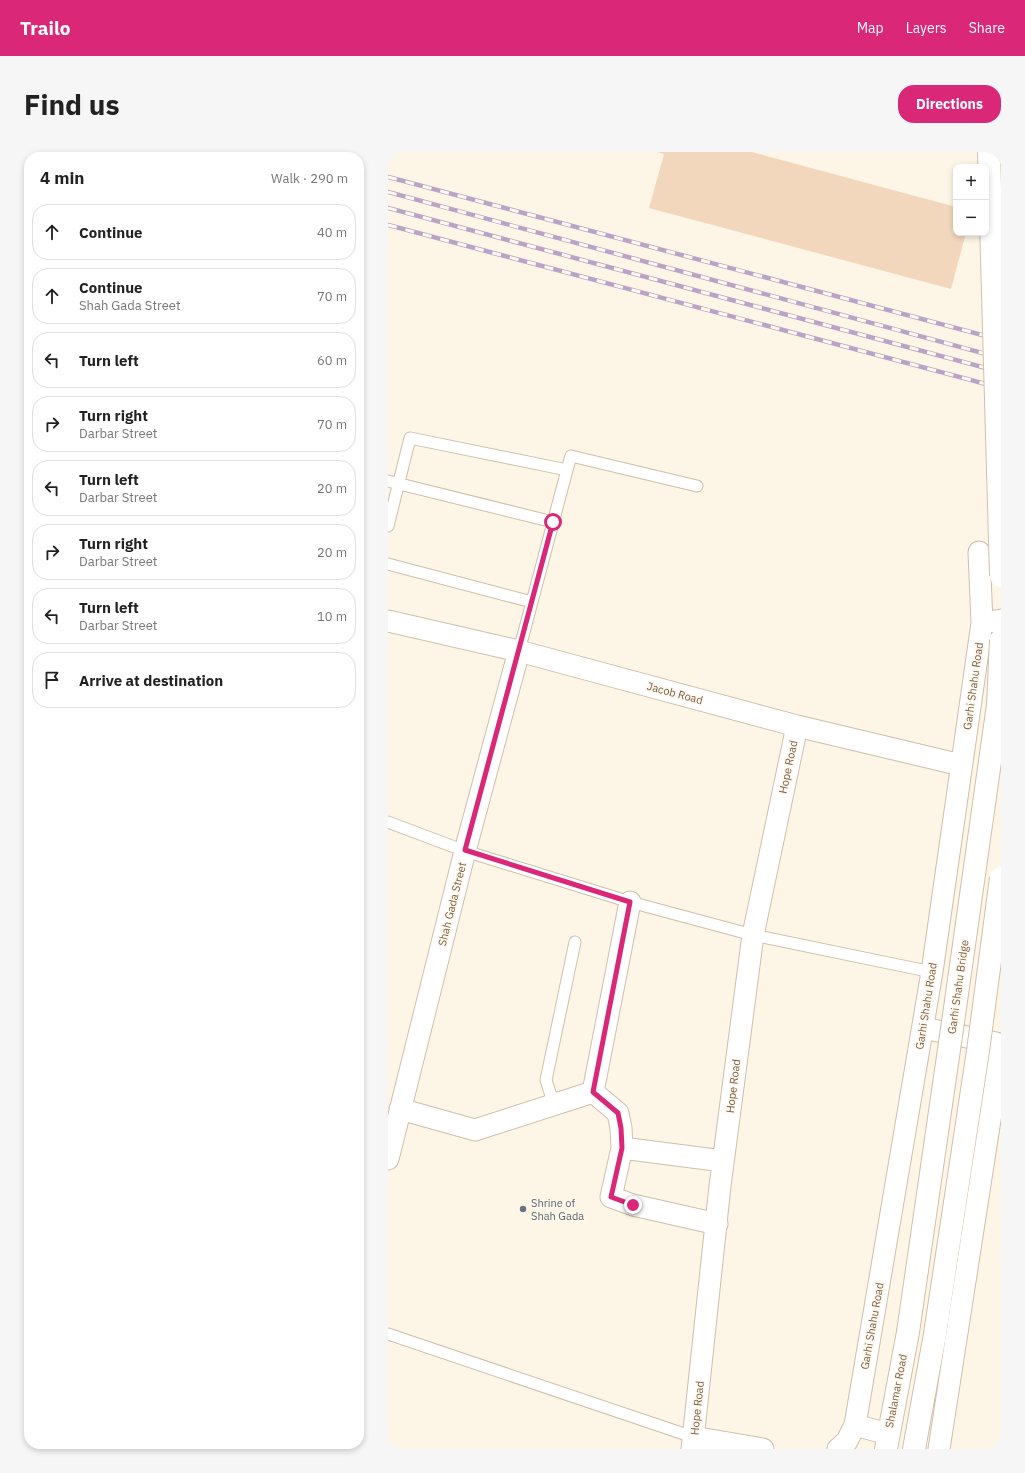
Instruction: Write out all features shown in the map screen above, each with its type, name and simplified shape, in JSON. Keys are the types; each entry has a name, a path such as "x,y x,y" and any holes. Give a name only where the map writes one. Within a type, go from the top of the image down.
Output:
{"main road":[{"path":"989,152 1001,576"},
{"name":"Garhi Shahu Bridge","path":"908,1332 998,705 1001,640"},
{"path":"914,1449 935,1334 978,1051 1001,878"},
{"name":"Shalamar Road","path":"887,1442 908,1332"}],"street":[{"name":"Garhi Shahu Road","path":"838,1449 847,1441 856,1424 932,972 961,765 992,622 979,552"},
{"name":"Jacob Road","path":"388,620 519,651 797,726 961,765"},
{"name":"Shah Gada Street","path":"388,1159 465,850 519,651"},
{"name":"Hope Road","path":"692,1443 724,1161 753,935 797,726"},
{"path":"593,1092 630,902"},
{"path":"923,1028 1001,1044"},
{"path":"939,1449 1001,1049"},
{"path":"400,1109 475,1130 593,1092"},
{"path":"593,1092 618,1113 621,1128 622,1148 611,1197 633,1205 717,1224"},
{"path":"622,1148 724,1161"},
{"path":"856,1424 887,1442"},
{"path":"692,1443 763,1449"}],"lane":[{"path":"388,526 393,483 410,438 567,470"},
{"path":"519,651 571,456 697,486"},
{"path":"393,483 553,522"},
{"path":"388,564 532,602"},
{"path":"388,822 465,850 630,902 753,935 932,972"},
{"path":"554,1105 546,1080 575,942"},
{"path":"388,1334 692,1443"}],"building":[{"path":"657,152 752,152 953,206 953,236 965,236 951,289 649,208 664,154"}],"railway":[{"path":"388,177 1001,340"},
{"path":"388,192 1001,358"},
{"path":"388,208 1001,372"},
{"path":"388,225 1001,388"}],"place":[{"name":"Shrine of Shah Gada","path":"523,1209"}],"route":[{"path":"553,522 465,850 630,902 593,1092 618,1113 621,1128 622,1148 611,1197 633,1205"}]}
